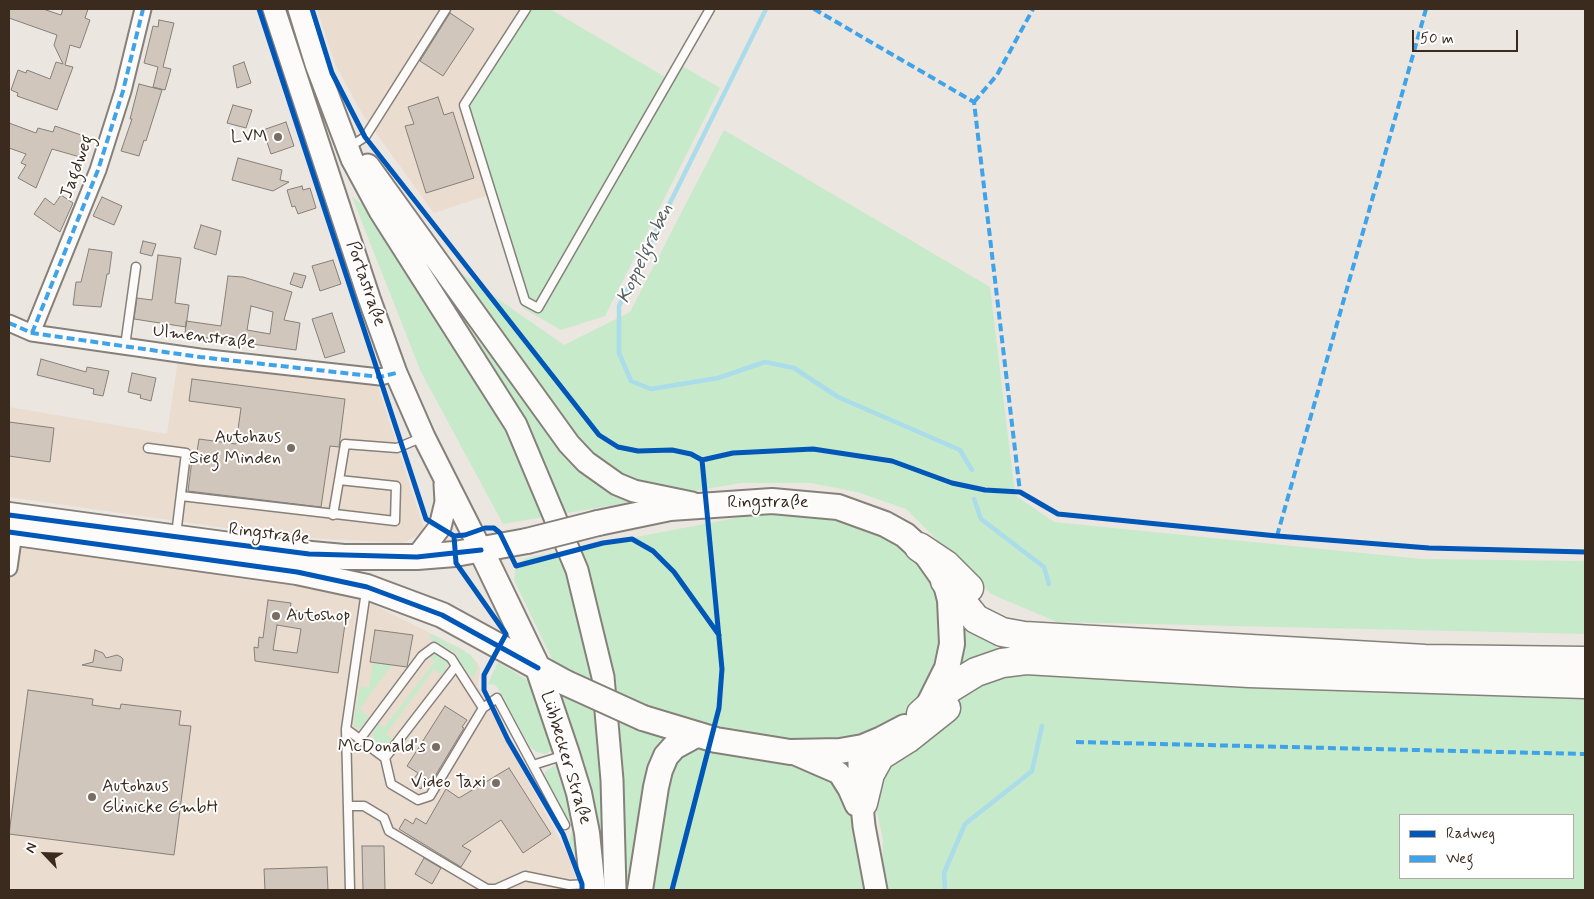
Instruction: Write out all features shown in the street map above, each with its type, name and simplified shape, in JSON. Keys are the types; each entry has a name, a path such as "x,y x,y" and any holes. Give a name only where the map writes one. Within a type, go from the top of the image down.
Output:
{"highway":[{"path":"919,547 946,565 995,610 1057,637"},
{"path":"945,581 966,608 988,627 1024,636 1424,659 1585,661"},
{"path":"921,714 962,679 1002,663 1039,660 1248,673 1585,684"},
{"path":"864,815 870,774 880,756 917,732 1002,663"}],"main road":[{"name":"Portastraße","path":"274,9 368,298 396,373 424,437 481,550"},
{"path":"299,9 352,159 380,211 516,426 577,570 603,678 612,780 600,888"},
{"path":"338,121 377,180 569,444 586,462 617,484 634,491 708,504"},
{"path":"417,557 440,528 446,502 444,478"},
{"name":"Ringstraße","path":"794,501 838,507 885,524 919,547 945,581 953,625 952,644 947,668 939,686 921,714 892,735 863,746 840,751 790,752 705,737 644,718 566,683 442,615 367,587 297,572 11,527 175,537 308,554 417,557 481,550 527,541 598,523 708,504 794,501"},
{"name":"Lübbecker Straße","path":"481,550 538,668 579,792 600,888"},
{"path":"640,890 660,770 666,756 674,747 705,737"},
{"path":"863,746 858,766 876,890"},
{"path":"790,752 838,773 864,815"}],"street":[{"name":"Jagdweg","path":"32,333 98,170 123,91 143,9"},
{"name":"Ulmenstraße","path":"9,323 32,333 125,346 380,377 396,373"},
{"path":"9,568 11,527"}],"lane":[{"path":"354,144 365,137 446,9"},
{"path":"526,9 464,105 525,301 538,308 710,9"},
{"path":"125,346 136,267"},
{"path":"333,515 345,444 397,448 424,437"},
{"path":"148,448 186,453 175,537"},
{"path":"181,496 395,521 396,486 339,480"},
{"path":"350,890 346,729 367,587"},
{"path":"360,739 426,652 434,648 439,648 451,658 483,708"},
{"path":"385,758 456,666"},
{"path":"346,729 385,758 391,784 412,798 424,799 434,792 483,708 497,698 565,825"},
{"path":"533,765 567,754"},
{"path":"348,806 364,806 384,818 389,831 487,889 496,889 525,876 569,885 600,888"}],"shaded area":[{"path":"317,9 522,9 460,103 488,195 434,213 363,115 335,64"},
{"path":"178,359 378,386 424,529 417,536 402,543 288,537 9,497 9,407 167,434"},
{"path":"9,539 340,588 464,650 478,663 480,669 478,687 570,859 577,890 9,890"}],"green space":[{"path":"522,9 550,9 670,80 679,64 720,88 605,316 561,330 523,308 460,103"},
{"path":"724,130 990,287 1015,495 1054,522 1422,559 1585,561 1585,634 1057,622 991,594 906,509 857,492 811,483 741,483 503,524 421,372 352,197 564,345 630,312"},
{"path":"772,511 839,517 883,532 922,560 959,611 1025,674 1585,696 1585,890 886,890 882,873 883,840 874,799 846,795 868,890 622,890 622,879 596,826 558,693 554,663 514,580 516,567 526,558"},
{"path":"431,634 471,655 477,666 475,676 472,677 458,660 458,654 429,639"},
{"path":"437,652 448,661 443,675 434,669 386,734 393,740 382,745 373,741 374,729 378,724 384,728 435,661 429,656 431,653"},
{"path":"373,662 392,665 359,709 368,716 364,725 357,729 354,725 354,720 360,686 369,688"},
{"path":"498,662 535,685 556,745 553,750 545,754 537,752 530,747 499,690 495,685 488,684"},
{"path":"554,766 559,766 566,773 581,869 569,841 573,828 544,778 545,772"}],"building":[{"path":"9,9 43,9 61,15 63,9 88,9 85,18 90,20 80,48 70,45 65,65 73,67 57,110 17,96 18,93 11,90 18,70 26,73 27,70 50,79 56,62 63,64 54,45 57,35 9,18"},
{"path":"450,13 474,29 443,76 420,61"},
{"path":"159,20 174,23 163,67 171,69 165,90 153,87 158,67 144,63 153,26 158,27"},
{"path":"244,62 251,83 237,88 233,66"},
{"path":"139,84 162,90 146,141 144,140 139,156 121,151 132,119 130,119"},
{"path":"438,97 444,115 453,112 474,178 426,193 405,126 414,124 408,107"},
{"path":"233,105 252,110 246,128 227,123"},
{"name":"LVM","path":"286,122 294,146 271,154 263,130"},
{"path":"9,123 36,133 38,128 53,132 55,126 84,136 80,157 52,149 36,188 18,178 26,165 21,163 26,154 9,148"},
{"path":"238,158 282,170 280,180 289,182 273,191 232,180"},
{"path":"302,186 303,190 310,188 316,208 298,214 295,206 292,207 287,190"},
{"path":"61,195 73,203 60,232 34,214 45,198 54,205"},
{"path":"102,197 122,206 114,225 93,216"},
{"path":"201,225 221,231 216,255 194,248"},
{"path":"143,241 156,244 152,256 140,253"},
{"path":"89,249 112,252 101,307 73,305 76,282 81,282"},
{"path":"158,255 181,258 175,303 189,305 186,327 134,319 137,298 152,300"},
{"path":"333,260 341,284 320,291 312,266"},
{"path":"294,273 306,276 302,288 290,284"},
{"path":"228,276 243,277 292,292 284,320 300,323 296,350 185,335 186,321 221,326","holes":["251,306 273,312 270,334 247,330"]},
{"path":"332,313 345,352 325,358 312,319"},
{"path":"41,359 86,372 87,367 109,371 103,396 93,394 94,389 37,375"},
{"path":"132,373 156,378 151,401 140,398 141,395 128,392"},
{"path":"192,379 345,399 339,447 330,446 321,507 188,491 193,452 197,452 199,439 236,444 241,408 189,401"},
{"path":"9,422 54,428 50,462 9,456"},
{"path":"268,600 291,603 290,610 346,617 338,673 255,661 254,647 258,648 259,637 263,638","holes":["277,625 301,629 297,653 273,650"]},
{"path":"375,630 413,635 407,667 370,662"},
{"path":"95,650 103,653 106,658 117,655 121,657 123,659 121,671 82,665 93,662"},
{"path":"28,690 93,699 92,705 120,709 121,704 181,711 179,725 191,726 174,855 9,834"},
{"name":"McDonald's","path":"445,706 467,720 432,781 427,778 421,789 411,783 418,773 407,766"},
{"path":"509,768 551,834 523,853 501,820 462,846 471,851 461,867 399,829 405,819 413,824 416,818 426,824 446,789 459,798"},
{"path":"362,846 384,846 385,890 363,890"},
{"path":"424,858 441,868 432,884 415,874"},
{"path":"327,867 328,890 265,890 264,869"}],"waterway":[{"name":"Koppelgraben","path":"766,9 619,306 619,353 631,381 651,389 718,378 765,362 794,368 838,397 960,450 972,470"},
{"name":"Koppelgraben","path":"974,499 981,519 1044,567 1049,584"},
{"name":"Koppelgraben","path":"945,890 944,873 965,824 1032,771 1042,726"}],"marked path":[{"path":"32,333 98,170 123,91 143,9"},
{"path":"814,9 974,102 1020,492"},
{"path":"974,102 997,75 1033,9"},
{"path":"1277,536 1426,9"},
{"path":"9,323 32,333 200,357 380,377 396,373"},
{"path":"1076,742 1585,754"}],"cycle path":[{"path":"259,9 426,519 454,536 456,563 506,634 484,675 484,690 508,740 563,834 582,884 582,890"},
{"path":"312,9 332,73 365,137 599,435 618,447 638,451 672,450 691,454 702,460 733,453 813,449 892,461 952,483 985,490 1020,492 1058,514 1277,536 1429,548 1585,552"},
{"path":"672,890 719,708 722,669 702,460"},
{"path":"9,515 309,554 417,557 481,550"},
{"path":"454,536 465,535 485,528 494,528 500,533 516,566 603,543 632,539 653,551 674,572 719,635"},
{"path":"9,532 297,572 367,587 442,615 538,668"}],"place":[{"name":"LVM","path":"278,137"},
{"name":"Autohaus Sieg Minden","path":"291,448"},
{"name":"Autoshop","path":"276,616"},
{"name":"McDonald's","path":"436,747"},
{"name":"Video Taxi","path":"496,783"},
{"name":"Autohaus Glinicke GmbH","path":"92,797"}]}
